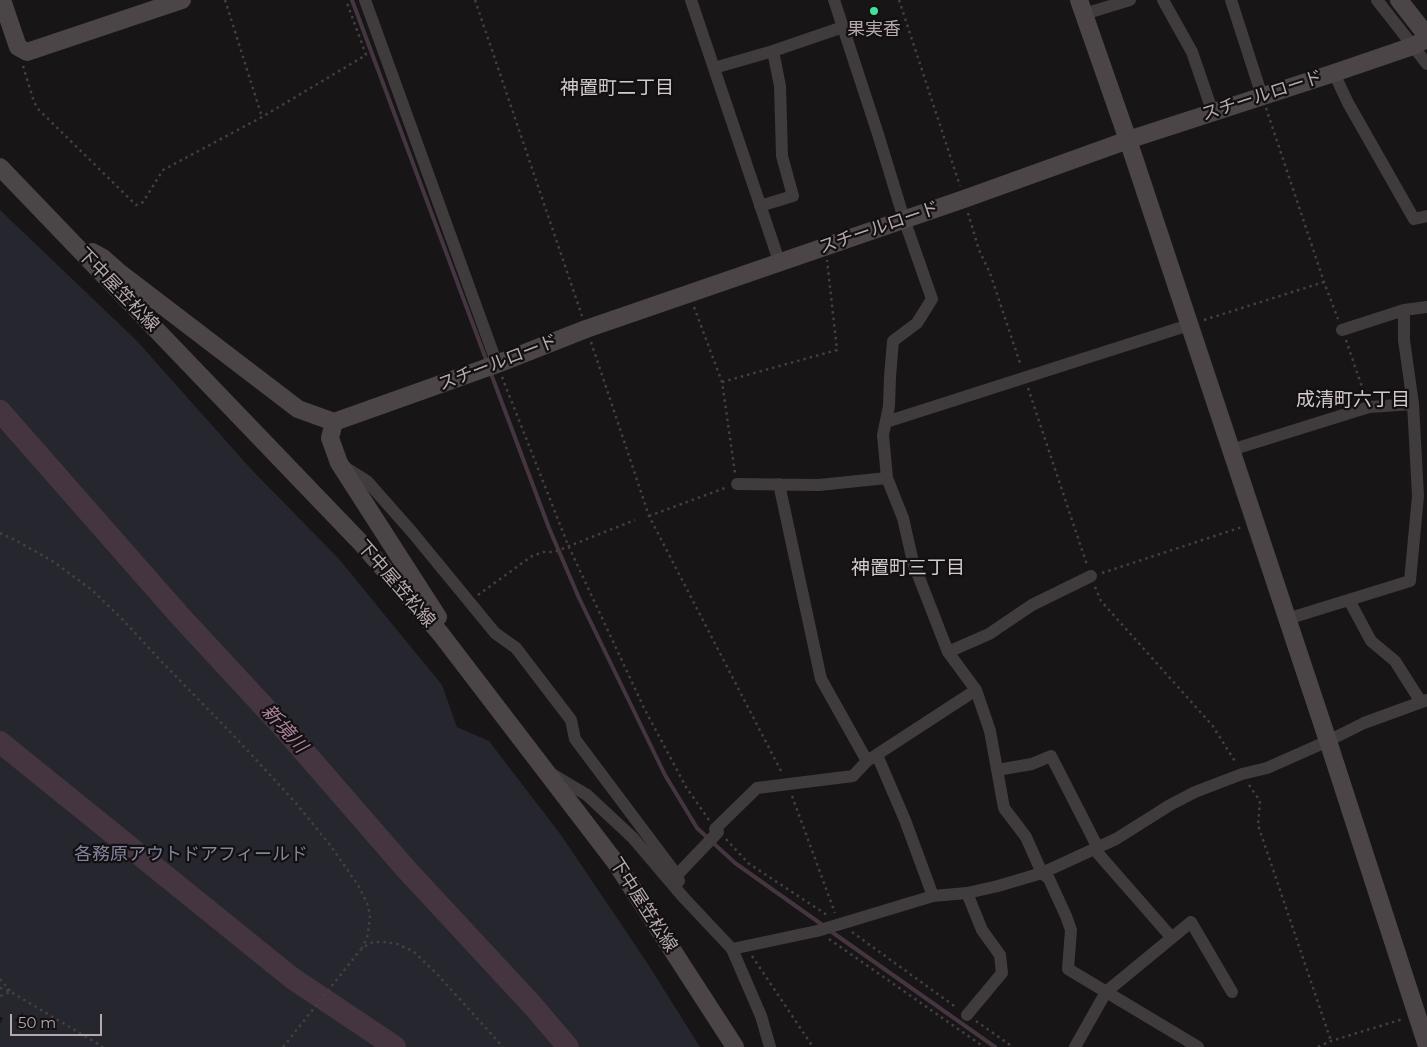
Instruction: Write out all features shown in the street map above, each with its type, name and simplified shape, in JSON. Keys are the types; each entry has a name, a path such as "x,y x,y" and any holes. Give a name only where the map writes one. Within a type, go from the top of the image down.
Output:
{"street":[{"path":"2,0 18,47 28,52 182,0"},
{"path":"366,0 490,367"},
{"path":"691,0 779,262"},
{"path":"834,0 904,219 932,299 917,323 893,341 889,406 883,435 887,478 902,518 913,562 948,652 976,690 990,731 1004,808 1026,836 1042,873 1049,879 1066,916 1071,930 1068,969 1198,1047"},
{"path":"1130,0 1082,7 1421,1018 1427,1046"},
{"path":"1163,0 1192,52 1213,112"},
{"path":"1231,0 1262,96"},
{"path":"1377,0 1422,40"},
{"path":"1399,0 1422,40 1427,64"},
{"path":"714,68 773,51 843,27"},
{"name":"スチールロード","path":"334,422 490,367 586,329 1128,140 1334,73 1422,40"},
{"path":"760,206 794,196 782,156 780,86 773,51"},
{"path":"1334,73 1348,103 1414,219 1427,216"},
{"name":"下中屋笠松線","path":"0,167 68,238 103,258 111,274 362,544 440,633 616,863 736,1047"},
{"path":"111,274 298,409 334,422 330,438 339,463 440,620 440,633"},
{"path":"1342,330 1404,310 1427,307"},
{"path":"1287,619 1410,581 1418,496 1413,404 1404,340 1404,310"},
{"path":"886,422 1189,325"},
{"path":"1231,450 1369,407 1413,404"},
{"path":"339,463 367,481 412,532 495,633 516,648 571,720 575,739 677,875 684,898"},
{"path":"737,484 819,485 887,478"},
{"path":"778,484 821,679 872,758 905,820 933,896"},
{"path":"948,652 989,634 1032,605 1091,576"},
{"path":"732,949 819,930 933,896 966,893 1042,873 1097,849 1187,797 1242,774 1267,768 1328,742 1364,723 1424,701 1395,662 1372,641 1349,600"},
{"path":"677,875 757,788 853,776 872,758 976,690"},
{"path":"997,770 1032,764 1051,756 1097,849 1172,938"},
{"path":"545,770 587,796 633,838 684,898 732,949 761,1016 770,1047"},
{"path":"966,893 982,930 1000,955 1002,973 967,1015"},
{"path":"1075,1047 1106,992 1191,922 1232,992"}],"path":[{"path":"225,0 262,117"},
{"path":"18,47 34,102 39,110 136,205 144,202 163,170 262,117 366,55 346,0"},
{"path":"475,0 649,516 788,785 836,924"},
{"path":"899,0 964,198"},
{"path":"1262,96 1324,282 1369,407"},
{"path":"722,382 837,350 826,246"},
{"path":"1189,325 1324,282"},
{"path":"649,516 737,484 722,382 690,294"},
{"path":"490,367 568,545 644,708 686,788 714,835 748,863 1013,1047"},
{"path":"469,601 532,556 554,552 635,520"},
{"path":"1255,523 1091,576 1102,601 1212,725 1260,801 1258,825 1331,1041"},
{"path":"0,533 54,562 92,590 124,621 295,802 330,845 358,885 367,903 370,926 367,938 362,948 283,1047"},
{"path":"819,930 984,1047"},
{"path":"362,948 373,942 384,942 397,944 413,951 437,974 503,1047"},
{"path":"745,946 812,1047"},
{"path":"0,979 11,992"},
{"path":"0,988 11,992 103,1047"},
{"path":"0,996 11,992"},
{"path":"1318,1047 1331,1041 1421,1018"}],"green space":[{"name":"各務原アウトドアフィールド","path":"0,210 137,341 251,469 339,559 442,685 457,727 489,741 561,835 646,961 700,1047 0,1047 0,1024 3,1018 0,1017"}],"waterway":[{"path":"352,0 487,362"},
{"path":"490,371 549,528 579,598 665,775 697,828 735,863 824,926"},
{"name":"新境川","path":"0,411 180,616 281,725 406,869 534,1007 568,1047"},
{"name":"新境川","path":"0,742 292,978 395,1047"},
{"path":"829,930 995,1047"}],"place":[{"name":"果実香","path":"874,11"}],"district":[{"name":"神置町二丁目","path":"617,88"},
{"name":"成清町六丁目","path":"1353,400"},
{"name":"神置町三丁目","path":"908,568"}]}
